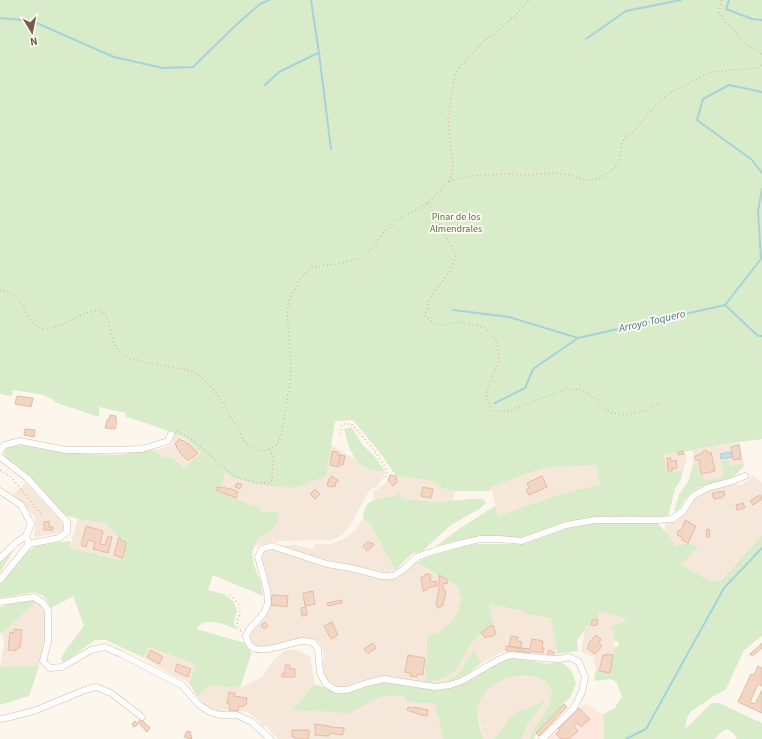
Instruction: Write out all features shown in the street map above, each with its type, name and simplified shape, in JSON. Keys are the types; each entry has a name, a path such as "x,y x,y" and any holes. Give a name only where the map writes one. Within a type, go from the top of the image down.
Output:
{"street":[{"path":"0,451 5,445 20,442 66,450 142,449 168,442 170,434"},
{"path":"0,457 27,478 67,522 67,532 59,538 30,544 0,580"},
{"path":"542,739 574,708 582,692 585,677 579,662 569,657 559,659 510,655 498,660 462,681 450,685 435,687 384,679 347,690 336,690 326,684 320,673 318,649 313,642 302,641 261,649 252,647 247,641 246,636 249,630 264,613 268,603 267,590 258,557 262,549 272,546 327,564 352,568 382,576 393,576 404,570 417,557 480,539 522,541 566,525 595,520 672,519 682,512 693,496 707,488 745,476"},
{"path":"0,491 21,505 31,524 26,536 17,542 0,558"},
{"path":"26,536 30,544"},
{"path":"0,602 34,597 43,603 48,610 48,642 43,661 50,668 62,667 91,650 105,647 182,685 198,704 210,712 220,715 237,714 252,722 270,739"},
{"path":"0,719 34,711 96,687 111,693 142,717"}],"path":[{"path":"0,290 15,296 21,302 34,325 44,329 59,326 86,313 98,310 106,315 116,348 121,353 129,358 147,364 183,369 195,373 212,387 223,403 245,442 255,449 263,451 268,450 276,445 282,431 290,382 291,365 287,313 289,300 300,279 307,271 314,268 343,263 360,258 373,247 383,233 397,220 428,203 448,181 452,174 453,168 448,120 454,80 458,69 481,44 514,17 529,0"},
{"path":"720,0 719,12 725,22 735,31 740,39 762,54"},
{"path":"448,181 470,176 553,173 569,175 585,180 599,178 610,172 616,166 620,159 624,139 633,132 650,110 668,94 711,72 758,68 762,64"},
{"path":"428,203 456,255 450,271 430,298 425,316 438,326 458,322 484,327 497,340 499,361 488,387 486,398 493,411 508,411 563,390 581,389 596,399 610,413 626,415 645,411 663,401"},
{"path":"340,434 342,424 351,424 381,459 387,471 384,480"},
{"path":"170,434 168,431 170,428 173,428 193,440 235,477 258,483 269,483 272,480 273,456 268,450"},
{"path":"0,470 11,477 42,515"},
{"path":"230,595 239,604 240,612 237,621 238,628 246,636"}],"shaded area":[{"path":"174,433 184,437 223,470 326,476 331,445 356,460 364,467 385,472 384,477 378,485 369,491 348,529 342,535 332,540 280,541 254,546 144,485 153,450 161,449 173,444"},
{"path":"740,443 744,466 733,477 699,487 684,500 679,509 674,512 679,495 688,481 693,464 693,449"},
{"path":"684,451 687,458 680,481 675,488 649,456"},
{"path":"596,465 600,484 554,496 498,516 492,490 489,491 489,487 544,468"},
{"path":"390,475 435,482 444,489 455,491 453,501 440,502 402,499 395,494 388,497 374,499 373,493 388,481"},
{"path":"753,475 762,483 762,535 721,579 714,581 709,580 681,565 665,559 665,522 677,521 698,495 723,486 733,484 742,485"},
{"path":"26,483 60,520 64,527 62,533 34,537 35,517 13,495"},
{"path":"78,518 106,524 122,541 126,542 124,553 120,560 70,548"},
{"path":"363,518 371,525 395,570 386,573 329,561 283,546 295,545 313,549 315,544 331,544 347,537 357,528"},
{"path":"270,548 294,555 320,566 352,570 375,578 391,580 398,578 416,562 459,587 543,618 551,619 558,654 555,653 553,656 547,656 516,651 500,653 481,663 456,680 442,684 425,683 388,676 375,677 340,688 325,678 322,673 324,658 322,648 320,643 314,639 306,638 270,647 254,646 249,641 249,634 261,623 272,602 271,591 260,556 265,549"},
{"path":"37,601 45,610 47,623 39,666 0,667 4,642 2,633"},
{"path":"598,611 629,619 615,630 610,673 596,670 594,657 581,652 588,612"},
{"path":"149,647 195,664 189,682 172,675 144,658"},
{"path":"296,649 310,657 315,684 292,710 366,704 380,697 404,695 407,702 435,704 443,739 279,739 271,733 267,725 263,728 258,720 247,712 229,710 219,711 207,707 197,696 211,685 240,688 262,677 273,661 284,651"},
{"path":"533,676 546,681 552,693 544,714 529,739 522,739 532,718 544,704 539,702 531,707 520,710 493,739 483,739 477,709 482,696 496,682 513,677"},
{"path":"586,703 603,714 604,739 547,739"}],"green space":[{"name":"Pinar de los Almendrales","path":"0,0 762,0 762,439 664,454 666,472 683,471 680,481 675,488 668,517 593,517 564,522 520,538 478,536 435,547 459,529 495,506 498,516 554,496 600,484 596,465 544,468 490,487 489,491 455,491 444,489 435,482 417,478 396,476 381,454 353,420 335,421 326,476 298,487 291,488 253,484 231,476 224,471 225,473 221,488 217,488 216,490 250,505 260,507 261,512 279,512 278,520 273,529 258,538 252,553 254,566 261,583 263,596 213,575 208,590 224,594 233,601 237,610 234,623 237,630 215,622 201,624 196,629 245,643 248,649 252,652 240,688 211,685 197,696 189,683 195,664 149,647 144,658 106,640 95,640 69,659 62,662 61,658 67,648 84,626 73,596 51,608 44,596 34,592 0,598 0,584 25,553 38,545 71,541 70,548 120,560 124,553 126,542 122,541 106,524 66,516 17,465 5,457 4,451 8,447 22,445 87,454 117,455 153,450 162,457 173,458 183,468 202,453 184,437 126,417 126,413 99,407 99,417 54,402 55,401 44,395 13,390 12,396 0,394"},
{"path":"351,427 362,444 376,458 385,472 365,467 359,463 350,450 344,429"},
{"path":"728,460 731,466 743,463 744,466 733,477 699,487 684,500 679,509 674,512 679,495 689,480 693,464 698,463 699,475 703,475 705,481 722,477 724,473 721,461"},
{"path":"399,492 402,499 440,502 483,499 486,503 479,509 451,525 421,552 413,553 395,570 371,525 363,518 367,505 371,501"},
{"path":"656,522 667,533 676,546 688,543 698,547 681,565 709,580 714,581 722,579 762,535 762,636 744,650 726,689 690,712 685,729 712,703 719,703 762,723 762,739 737,739 728,729 723,731 714,739 604,739 603,714 615,708 622,696 617,683 611,679 594,681 596,670 610,673 614,647 618,647 619,642 614,641 614,633 611,627 628,619 598,611 598,620 593,619 591,624 585,626 585,630 577,640 578,651 558,654 551,619 525,613 524,611 489,604 493,625 476,638 450,675 425,683 428,634 438,633 451,622 459,611 461,598 459,587 416,562 439,553 467,545 524,544 569,528 597,523"},
{"path":"15,548 0,572 0,562"},
{"path":"20,601 37,601 2,633 0,633 0,607"},
{"path":"474,650 481,663 456,680 442,684 456,676"},
{"path":"510,658 547,664 558,662 564,664 571,670 576,683 571,696 536,733 534,739 529,739 549,704 552,693 546,681 532,676 506,679 498,682 485,693 478,708 479,723 483,739 443,739 435,704 407,702 404,695 380,697 350,713 292,710 315,684 341,694 376,683 390,682 446,688 493,664"},
{"path":"39,666 29,696 0,705 0,667"},
{"path":"545,699 529,723 522,739 493,739 498,735 509,719 520,710 531,707"}],"water":[{"path":"731,452 732,457 721,459 720,454"}],"building":[{"path":"17,396 33,398 31,407 15,404"},
{"path":"110,415 116,416 117,421 115,429 105,428"},
{"path":"25,429 35,430 34,437 24,435"},
{"path":"179,439 182,441 183,440 187,444 188,443 198,453 194,457 187,460 176,447 177,446 175,444"},
{"path":"739,445 741,459 733,460 731,447"},
{"path":"705,450 708,453 711,452 715,471 701,474 699,460 696,460 695,456 701,454"},
{"path":"332,451 338,452 338,455 340,455 339,467 330,465"},
{"path":"683,451 684,454 678,455 678,452"},
{"path":"340,455 345,456 343,465 339,464"},
{"path":"667,458 671,458 671,461 676,460 677,468 672,469 672,471 668,471"},
{"path":"390,475 396,476 397,482 393,486 388,481"},
{"path":"332,476 339,481 335,483 336,486 327,486 329,479"},
{"path":"542,476 547,487 529,495 526,490 529,488 527,483"},
{"path":"237,483 242,484 240,489 235,487"},
{"path":"217,487 224,487 228,490 229,488 238,492 236,498 216,490"},
{"path":"423,487 433,489 431,498 421,496"},
{"path":"315,489 320,494 315,499 310,494"},
{"path":"724,491 725,495 721,498 714,499 712,493"},
{"path":"760,495 762,497 760,499 761,500 753,505 750,501"},
{"path":"743,503 745,508 737,510 736,505"},
{"path":"685,520 696,526 688,543 677,535 679,530 681,531"},
{"path":"49,521 49,527 53,527 53,530 44,530 44,522"},
{"path":"86,526 103,531 100,544 105,545 108,536 112,537 108,553 93,549 95,542 88,540 86,547 81,545"},
{"path":"707,529 710,530 709,537 706,537"},
{"path":"119,537 122,541 126,542 122,558 114,555"},
{"path":"368,541 371,544 372,542 374,545 367,551 363,546"},
{"path":"425,574 430,574 431,582 436,581 437,586 427,588 427,590 423,591 421,577 425,576"},
{"path":"439,575 448,580 447,584 443,583 443,590 446,591 443,605 438,608 436,604 439,590"},
{"path":"313,591 315,604 305,606 303,593"},
{"path":"272,595 288,596 287,607 271,605"},
{"path":"342,600 342,603 328,606 327,603"},
{"path":"306,607 307,615 302,616 301,608"},
{"path":"593,619 598,620 597,625 592,626 591,624"},
{"path":"265,622 268,626 264,629 261,625"},
{"path":"332,622 338,635 331,639 324,626"},
{"path":"493,625 496,634 485,638 481,633"},
{"path":"14,629 22,630 20,648 16,648 16,651 8,650 10,632 14,633"},
{"path":"596,635 601,639 599,643 602,646 595,654 587,648 589,645 588,644"},
{"path":"511,636 518,637 517,641 522,642 521,648 509,646"},
{"path":"532,639 543,641 543,653 530,651 530,653 523,652 523,648 530,649"},
{"path":"373,643 376,648 368,654 364,649"},
{"path":"762,643 762,648 752,656 750,654"},
{"path":"506,646 523,649 523,652 506,651"},
{"path":"151,650 163,657 159,664 147,657"},
{"path":"549,650 555,653 553,656 547,656"},
{"path":"606,654 613,655 610,673 599,671 603,655 606,656"},
{"path":"408,655 425,658 423,675 417,674 417,677 410,676 411,673 405,672"},
{"path":"177,664 191,669 188,677 175,671"},
{"path":"285,665 290,665 290,669 295,669 295,677 282,677 282,673 285,673"},
{"path":"758,666 762,668 762,686 758,684 750,702 755,704 762,690 762,713 738,702 751,674 754,675"},
{"path":"229,692 235,693 234,696 247,698 246,705 243,707 239,706 238,711 229,710 230,704 227,704"},
{"path":"564,704 567,707 539,736 536,733"},
{"path":"408,707 428,710 427,716 407,710"},
{"path":"579,708 590,719 581,727 577,723 574,726 578,731 569,739 561,739 556,734 560,731 558,729"},
{"path":"141,719 150,728 147,732 138,722"},
{"path":"135,721 138,724 134,727 132,724"},
{"path":"315,724 344,728 343,735 330,733 329,736 315,735"},
{"path":"292,730 309,730 309,738 295,739 295,737 292,737"},
{"path":"187,731 191,732 191,739 184,737"}],"waterway":[{"path":"0,18 32,21 114,57 163,68 193,67 236,25 260,4 269,0"},
{"path":"311,0 331,149"},
{"path":"586,39 626,11 681,0"},
{"name":"Arroyo Toquero","path":"729,0 726,9 752,19 762,20"},
{"path":"265,85 279,72 318,53"},
{"name":"Arroyo Toquero","path":"762,92 729,85 703,99 697,120 752,160 762,173"},
{"name":"Arroyo Toquero","path":"453,310 509,317 578,338 725,305 761,259 758,211 762,189"},
{"path":"725,305 758,336 762,336"},
{"path":"495,403 525,388 533,369 578,338"},
{"path":"626,739 646,729 724,588 762,548"}]}
